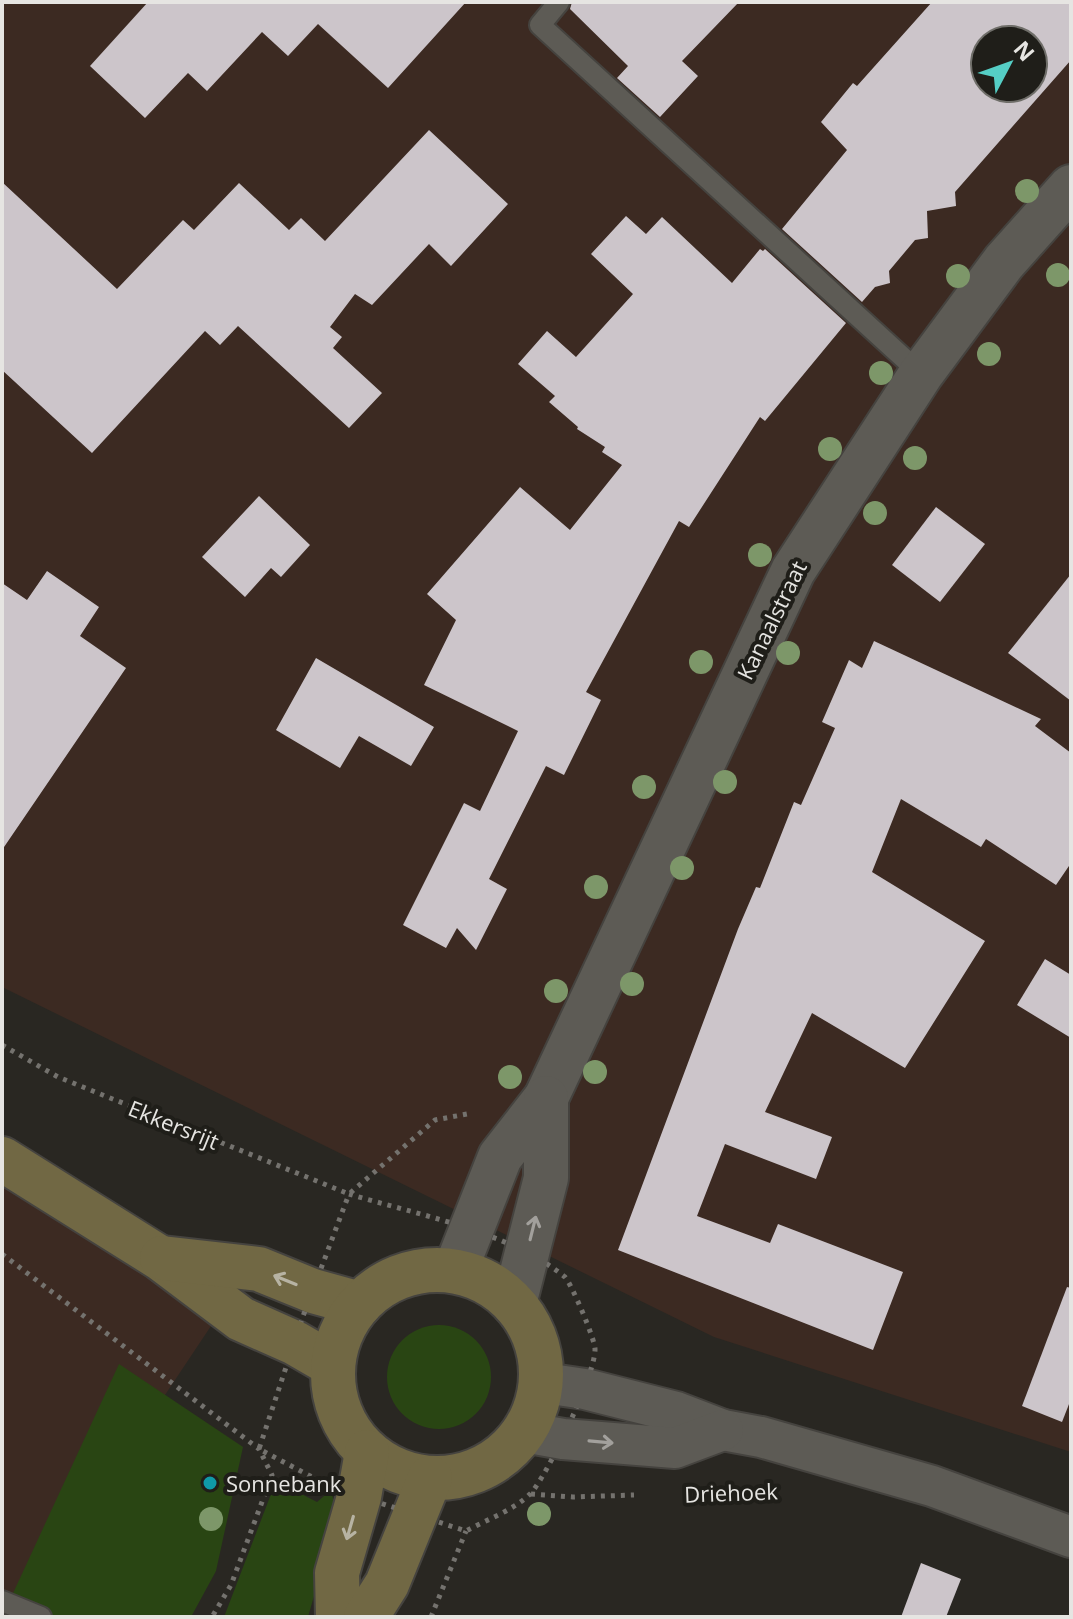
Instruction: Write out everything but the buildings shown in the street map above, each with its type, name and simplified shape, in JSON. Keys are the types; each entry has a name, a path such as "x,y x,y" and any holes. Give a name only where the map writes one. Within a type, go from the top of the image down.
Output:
{"main road":[{"path":"2,1159 160,1258 241,1319 295,1343 333,1365"},
{"path":"160,1258 259,1269 313,1291 360,1304"},
{"path":"366,1617 387,1584 422,1496 543,1435 564,1386 514,1304 487,1282 455,1271 420,1271 387,1282 360,1304 341,1333 333,1365 335,1397 347,1426 367,1452 395,1469 422,1496"},
{"path":"338,1617 337,1573 359,1497 367,1452"}],"street":[{"name":"Kanaalstraat","path":"455,1271 500,1157 546,1098 793,571 921,374 1004,262 1071,187"},
{"name":"Kanaalstraat","path":"514,1304 546,1178 546,1098"},
{"path":"564,1386 676,1412 723,1430 761,1437 932,1486 1071,1537"},
{"path":"543,1435 675,1448 723,1430"}],"lane":[{"path":"559,2 540,25 921,374"},
{"path":"2,1601 41,1617"}],"path":[{"name":"Ekkersrijt","path":"2,1045 58,1077 349,1194 471,1230 527,1253 568,1280 596,1349 564,1386 543,1435 531,1494"},
{"path":"212,1617 231,1585 272,1475 259,1449 349,1194 435,1120 546,1098"},
{"path":"2,1254 259,1449 331,1487 359,1497 422,1496 466,1531"},
{"name":"Driehoek","path":"683,1493 776,1491"},
{"path":"431,1617 466,1531 531,1494 573,1497 636,1495"}],"shaded area":[{"path":"2,2 1071,2 1071,1452 714,1337 2,987"},
{"path":"2,1165 215,1320 17,1617 2,1617"}],"green space":[{"path":"439,1325 459,1329 476,1340 487,1357 491,1377 487,1397 476,1414 459,1425 439,1429 419,1425 402,1414 391,1397 387,1377 391,1357 402,1340 419,1329"},
{"path":"119,1364 243,1447 216,1571 191,1617 2,1617"},
{"path":"276,1481 317,1502 331,1490 337,1516 308,1617 224,1617"}],"place":[{"name":"Sonnebank","path":"210,1483"}]}
